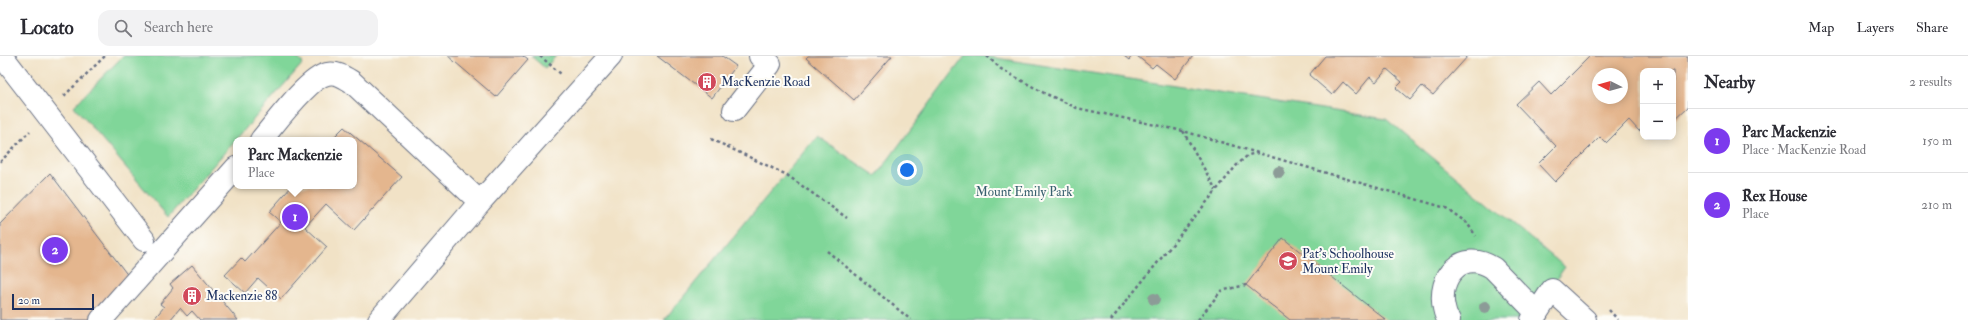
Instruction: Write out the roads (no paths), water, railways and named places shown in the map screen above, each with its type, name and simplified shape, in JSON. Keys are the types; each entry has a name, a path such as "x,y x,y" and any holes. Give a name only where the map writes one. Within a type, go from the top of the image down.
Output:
{"street":[{"path":"2,56 144,240"},
{"path":"379,320 480,202 611,56"},
{"path":"734,110 770,64 760,56"},
{"path":"264,137 313,80 327,74 341,75 352,82 480,202"},
{"path":"101,320 233,171"},
{"path":"1449,320 1443,300 1444,285 1451,271 1463,263 1472,262 1487,264 1493,268 1534,317 1552,290 1585,320"}],"place":[{"name":"MacKenzie Road","path":"707,82"},
{"name":"Parc Mackenzie","path":"295,217"},
{"name":"Rex House","path":"55,250"},
{"name":"Pat's Schoolhouse Mount Emily","path":"1288,261"},
{"name":"Mackenzie 88","path":"192,296"}],"park label":[{"name":"Mount Emily Park","path":"1024,192"}]}
